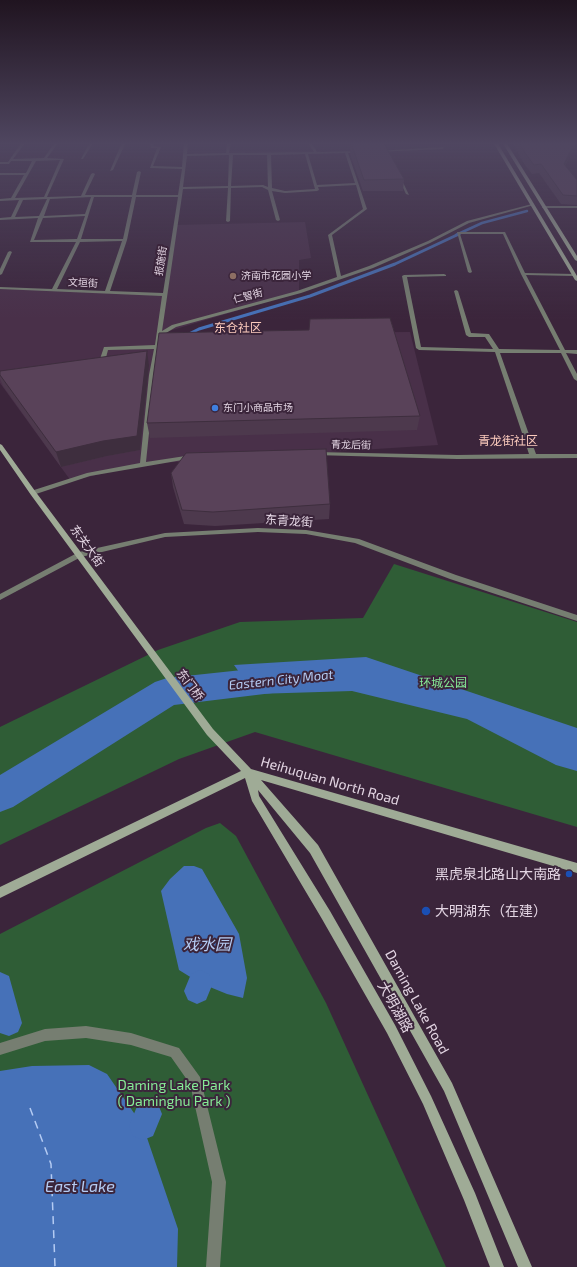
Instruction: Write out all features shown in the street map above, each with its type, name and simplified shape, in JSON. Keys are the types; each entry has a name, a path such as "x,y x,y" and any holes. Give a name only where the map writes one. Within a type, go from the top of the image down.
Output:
{"main road":[{"path":"530,201 577,280"},
{"path":"540,201 577,260"},
{"name":"东关大街","path":"0,446 3,453 156,660"},
{"name":"东门桥","path":"156,660 204,724 248,772"},
{"name":"Heihuquan North Road","path":"0,893 248,772 577,868"},
{"name":"大明湖路","path":"248,772 255,798 326,915 391,1029 427,1100 470,1198 498,1267"},
{"name":"Daming Lake Road","path":"248,772 314,849 411,1024 448,1087 525,1267"}],"street":[{"path":"13,218 21,201"},
{"path":"46,201 31,241 125,240"},
{"path":"54,290 79,240 91,201"},
{"path":"107,293 125,240 133,201"},
{"name":"报施街","path":"159,334 179,201"},
{"path":"228,221 229,201"},
{"path":"273,201 278,220"},
{"path":"339,278 330,235 365,209 362,201"},
{"name":"仁智街","path":"159,334 174,326 299,292 370,267 429,242 468,222 532,205"},
{"path":"543,206 577,207"},
{"path":"0,219 87,215"},
{"path":"470,272 458,233 504,233 562,352 577,379"},
{"path":"0,274 10,252"},
{"path":"524,274 574,275"},
{"path":"444,276 404,276 419,348 577,352"},
{"name":"文垣街","path":"0,288 165,295"},
{"path":"456,291 470,335 487,335 497,351 533,456"},
{"path":"143,464 159,334"},
{"path":"101,365 106,348 157,347"},
{"name":"青龙后街","path":"312,454 457,457 577,456"},
{"path":"33,493 89,474 143,464 197,457"},
{"name":"东青龙街","path":"0,597 79,555 165,535 258,530 306,532 356,541 453,577 577,618"},
{"path":"0,1049 44,1035 86,1032 131,1040 175,1052 196,1081 219,1182 213,1267"}],"shaded area":[{"path":"305,222 311,258 299,260 299,292 159,334 410,332 438,445 143,464 71,481 0,383 0,288 164,295 176,225"}],"green space":[{"name":"环城公园","path":"394,564 577,622 577,827 255,732 179,759 0,845 0,727 158,650 240,622 363,618"},
{"name":"Daming Lake Park ( Daminghu Park )","path":"220,823 236,836 326,1003 446,1267 0,1267 0,934 206,828"}],"water":[{"path":"366,657 577,728 577,771 556,765 467,719 352,691 255,694 234,665"},
{"name":"戏水园","path":"184,866 194,866 202,869 239,934 247,978 243,998 227,994 200,983 179,970 161,891 170,879"},
{"name":"East Lake","path":"89,1065 107,1074 143,1126 178,1229 177,1267 0,1267 0,1071 32,1066"}],"building":[{"path":"390,318 420,416 147,423 159,333 309,330 310,319"},
{"path":"147,351 137,436 103,441 56,452 0,375 0,371"},
{"path":"326,449 330,504 213,512 182,510 171,473 186,453"}],"waterway":[{"path":"456,235 482,223 527,211"},
{"path":"189,334 199,329 310,296 395,264 459,234"},
{"name":"Eastern City Moat","path":"0,795 167,692 289,678"},
{"path":"197,991 200,983"},
{"path":"0,985 9,1023"},
{"path":"143,1126 148,1114"}],"ferry route":[{"path":"30,1108 51,1164 55,1267"}],"place":[{"name":"济南市花园小学","path":"233,276"},
{"name":"东门小商品市场","path":"215,408"},
{"name":"黑虎泉北路山大南路","path":"569,874"},
{"name":"大明湖东（在建）","path":"426,911"}],"district":[{"name":"东仓社区","path":"238,328"},
{"name":"青龙街社区","path":"508,441"}]}
